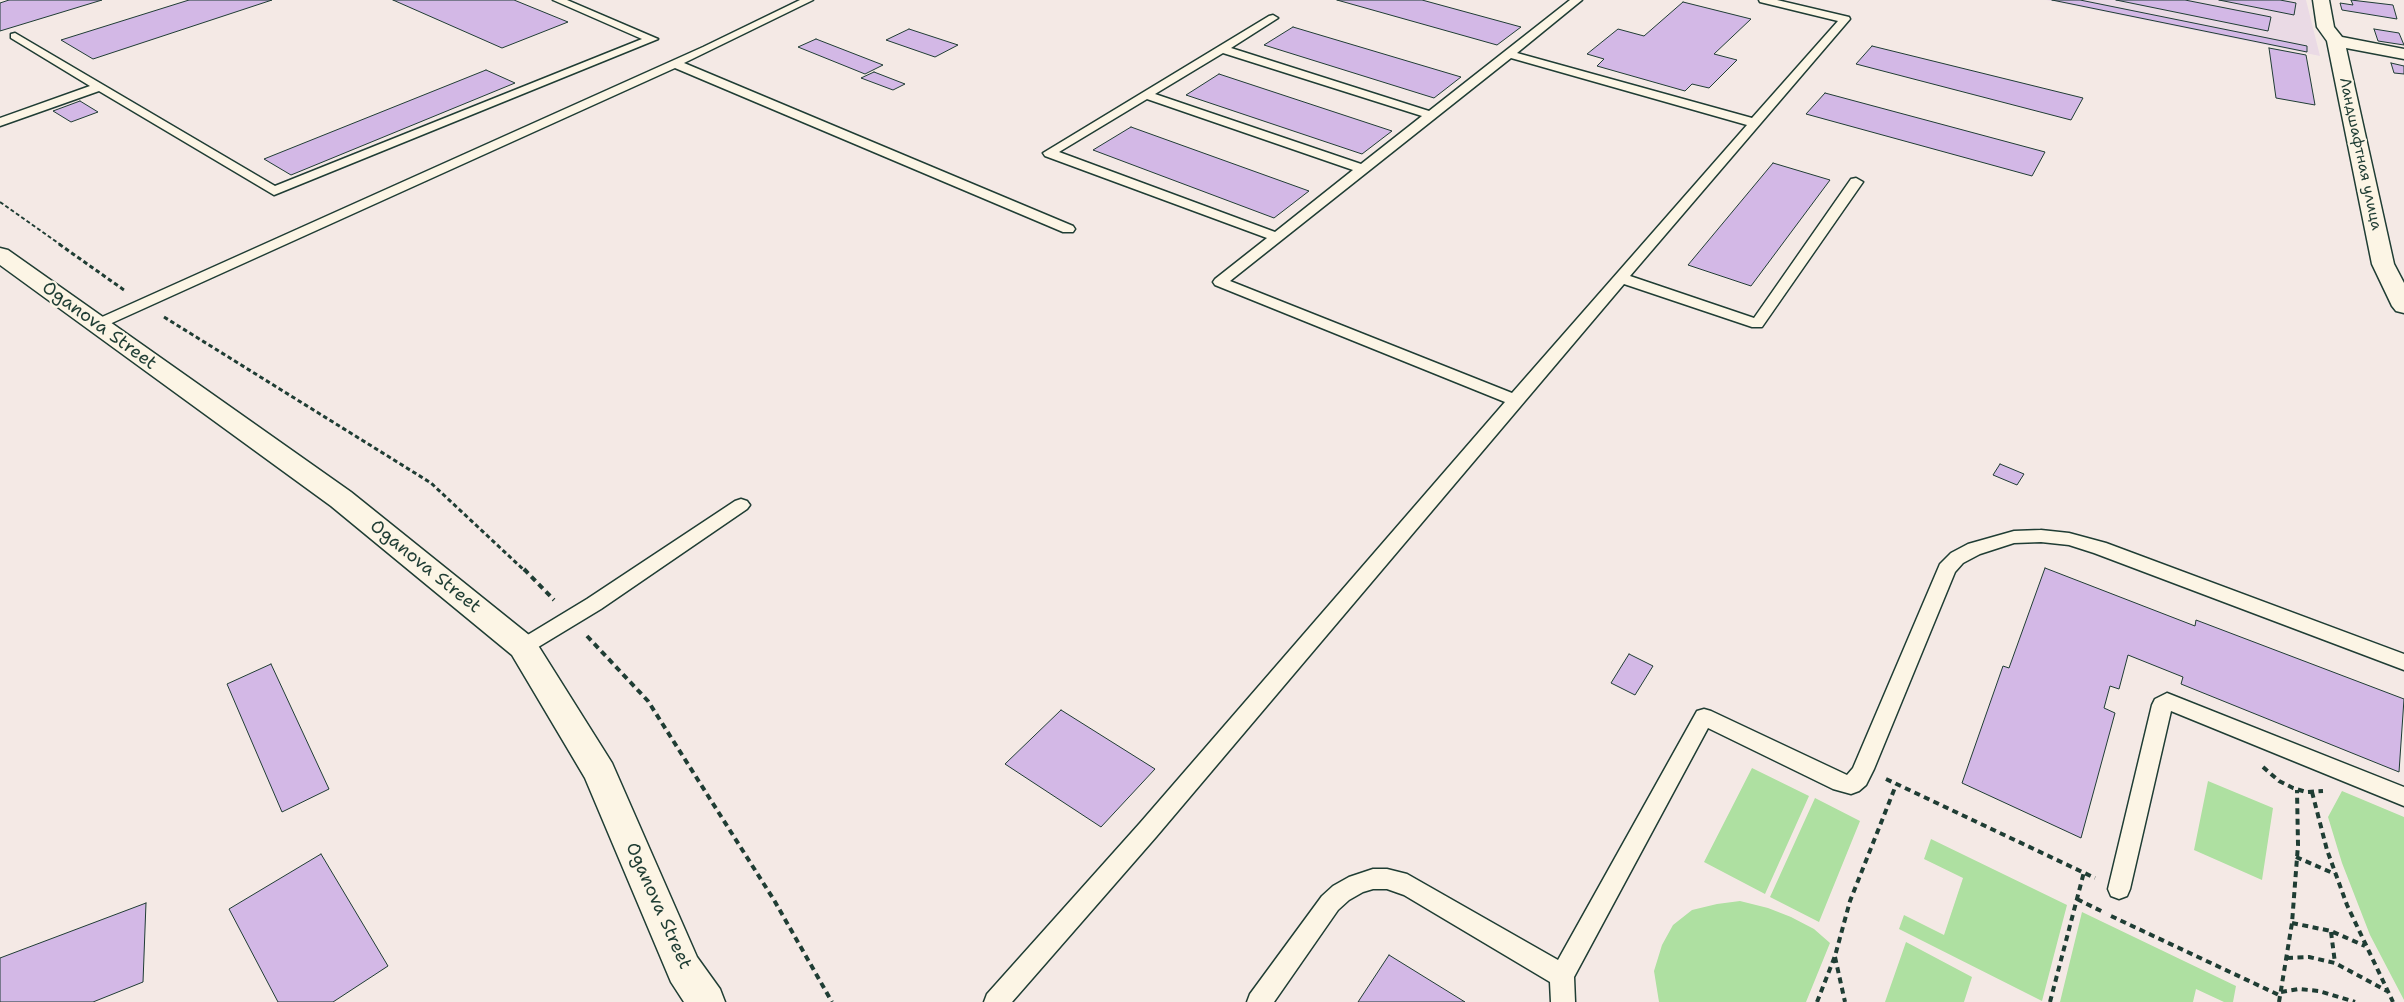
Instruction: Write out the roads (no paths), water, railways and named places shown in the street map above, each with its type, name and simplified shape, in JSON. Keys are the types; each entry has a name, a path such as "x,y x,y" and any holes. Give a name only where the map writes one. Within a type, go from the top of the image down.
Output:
{"main road":[{"name":"Ландшафтная улица","path":"2322,0 2326,27 2336,41 2404,306"},
{"path":"2336,41 2404,54"},
{"name":"Oganova Street","path":"0,254 341,499 523,647 600,773 684,969 706,1002"}],"lane":[{"path":"15,36 274,191 652,39 558,0"},
{"path":"98,324 676,64 808,0"},
{"path":"1515,400 1220,282 1577,0"},
{"path":"996,1002 1148,830 1515,400 1845,19 1764,0"},
{"path":"1273,18 1049,154 1277,237"},
{"path":"1223,48 1431,114"},
{"path":"1509,54 1755,123"},
{"path":"676,64 1068,229"},
{"path":"0,122 99,87"},
{"path":"1146,95 1362,169"},
{"path":"1621,278 1757,324 1856,182"},
{"path":"523,647 594,604 741,505"},
{"path":"1563,1002 1562,976 1704,717 1841,783 1851,785 1858,779 1947,569 1957,558 1974,549 2014,537 2041,536 2060,538 2100,548 2404,662"},
{"path":"2119,889 2162,705 2167,701 2404,797"},
{"path":"1259,1002 1330,903 1341,893 1357,884 1373,879 1387,878 1406,884 1562,976"}]}
